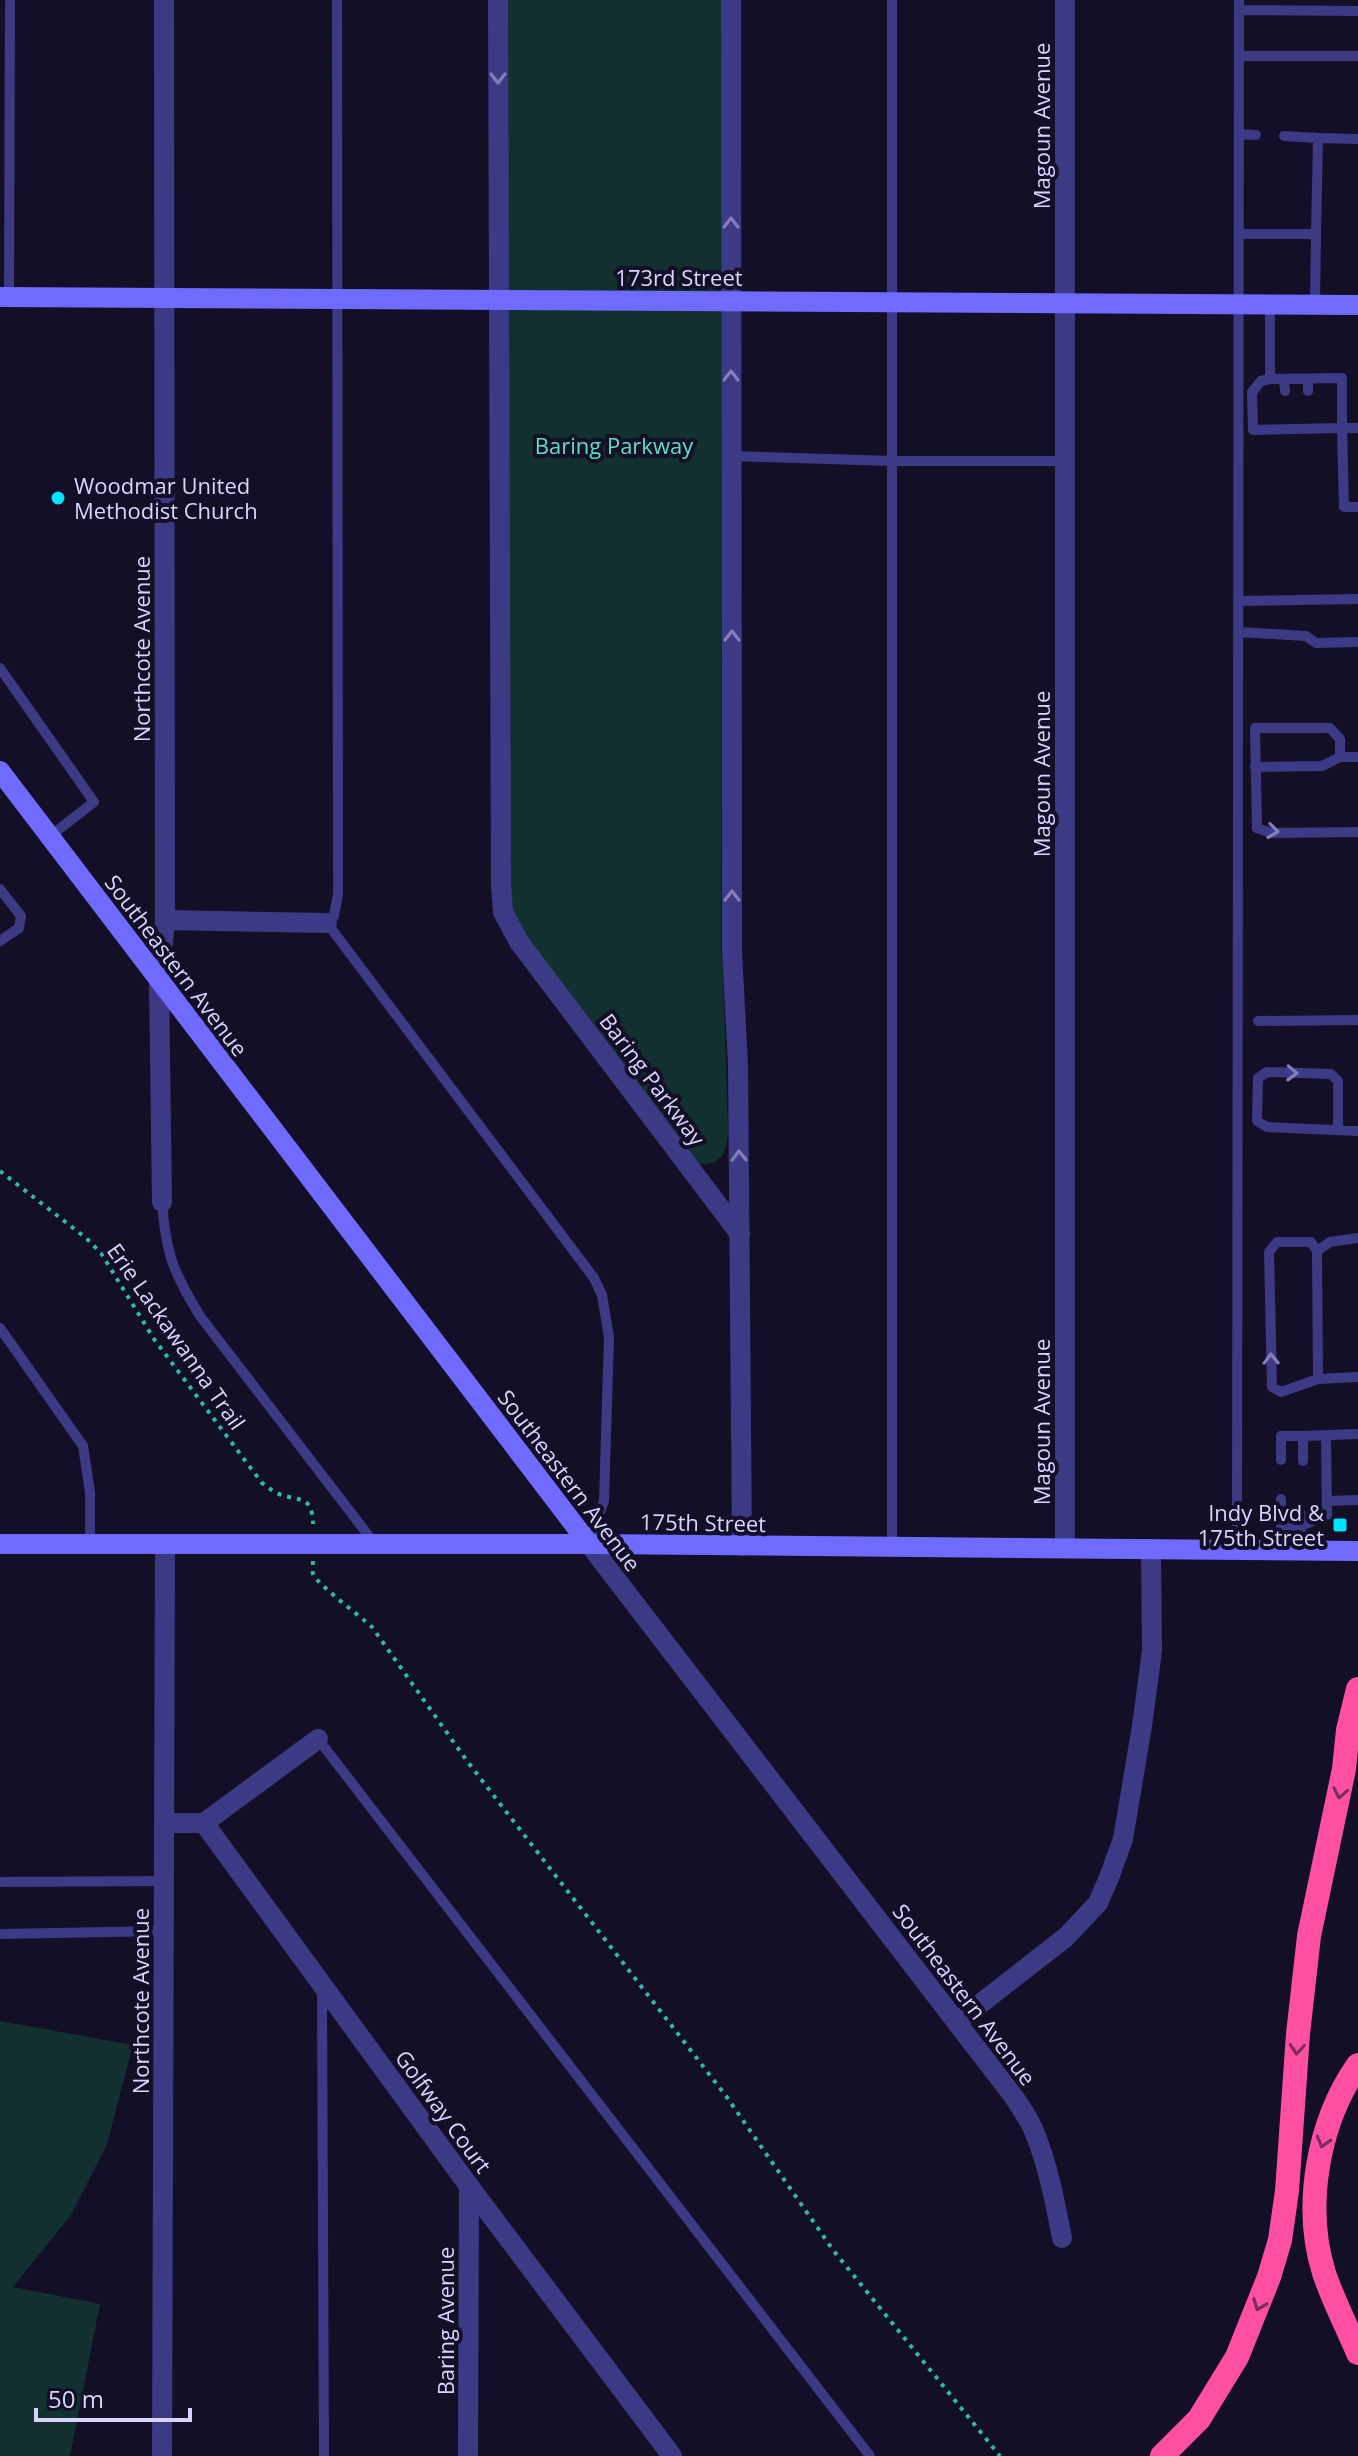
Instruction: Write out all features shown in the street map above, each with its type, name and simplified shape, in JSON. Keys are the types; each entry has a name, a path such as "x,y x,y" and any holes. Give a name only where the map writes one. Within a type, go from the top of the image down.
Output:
{"highway":[{"path":"1162,2456 1199,2419 1237,2357 1269,2277 1280,2240 1309,1936 1358,1689"},
{"path":"1356,2068 1339,2098 1319,2155 1315,2215 1324,2273 1358,2353"}],"street":[{"name":"Northcote Avenue","path":"162,1202 159,981 165,920 164,0"},
{"name":"Baring Parkway","path":"498,0 503,912 519,942 740,1234"},
{"name":"Baring Parkway","path":"731,0 732,951 738,1065 742,1546"},
{"name":"Magoun Avenue","path":"1065,0 1065,1548"},
{"name":"173rd Street","path":"5,298 1358,305"},
{"name":"Southeastern Avenue","path":"0,771 1014,2097 1033,2130 1051,2183 1062,2238"},
{"path":"165,920 327,923"},
{"name":"175th Street","path":"0,1544 589,1544 1358,1551"},
{"name":"Northcote Avenue","path":"162,2456 165,1545"},
{"path":"957,2022 1066,1937 1098,1903 1110,1875 1123,1839 1152,1651 1151,1549"},
{"path":"164,1823 204,1823 318,1739"},
{"name":"Golfway Court","path":"204,1823 469,2186 672,2456"},
{"name":"Baring Avenue","path":"468,2456 469,2186"}],"lane":[{"path":"5,298 10,0"},
{"path":"337,0 338,894 334,916 327,923 594,1278 602,1295 609,1337 604,1501 589,1544"},
{"path":"892,0 892,1547"},
{"path":"1237,1550 1239,5 1358,11"},
{"path":"1239,56 1358,56"},
{"path":"1239,134 1256,135"},
{"path":"1284,136 1358,139"},
{"path":"1315,304 1318,138"},
{"path":"1239,234 1316,234"},
{"path":"1270,304 1270,379"},
{"path":"1358,428 1342,428 1309,423 1253,430 1252,392 1261,381 1270,379 1342,378 1342,428 1344,507 1358,507"},
{"path":"1284,379 1285,391"},
{"path":"1308,379 1308,391"},
{"path":"732,456 892,461 1065,461"},
{"path":"1239,601 1358,599"},
{"path":"1239,632 1306,636 1316,643 1358,642"},
{"path":"0,668 94,802 49,837"},
{"path":"1340,757 1340,739 1330,728 1255,728 1257,828 1271,833 1358,832"},
{"path":"1255,767 1322,766 1340,757 1358,757"},
{"path":"0,889 21,916 19,928 0,941"},
{"path":"1258,1021 1358,1020"},
{"path":"1257,1121 1258,1078 1267,1072 1331,1074 1338,1081 1338,1130"},
{"path":"1238,1121 1257,1121 1267,1127 1358,1131"},
{"path":"162,1202 169,1258 200,1316 375,1544"},
{"path":"1317,1251 1330,1242 1358,1238"},
{"path":"1318,1379 1317,1251 1311,1242 1277,1242 1269,1252 1272,1387 1281,1392 1318,1379 1358,1377"},
{"path":"0,1328 83,1446 90,1492 90,1545"},
{"path":"1281,1460 1281,1436 1358,1434"},
{"path":"1303,1436 1303,1461"},
{"path":"1281,1499 1281,1526 1327,1515 1326,1436"},
{"path":"1327,1501 1358,1500"},
{"path":"1301,1520 1302,1550"},
{"path":"318,1739 870,2456"},
{"path":"0,1882 164,1881"},
{"path":"0,1934 164,1931"},
{"path":"322,1985 324,2456"}],"path":[{"name":"Erie Lackawanna Trail","path":"0,1171 101,1253 154,1339 262,1483 276,1493 310,1504 313,1524"},
{"path":"313,1567 313,1575 318,1582 372,1627 467,1761 726,2096 833,2250 1000,2455"}],"green space":[{"name":"Baring Parkway","path":"506,0 721,0 721,944 728,1127 723,1154 711,1163 696,1162 528,944 509,903"},
{"path":"0,2021 133,2045 107,2144 71,2215 13,2287 100,2304 70,2456 0,2456"}],"place":[{"name":"Woodmar United Methodist Church","path":"58,498"},
{"name":"Indy Blvd & 175th Street","path":"1340,1525"}]}
